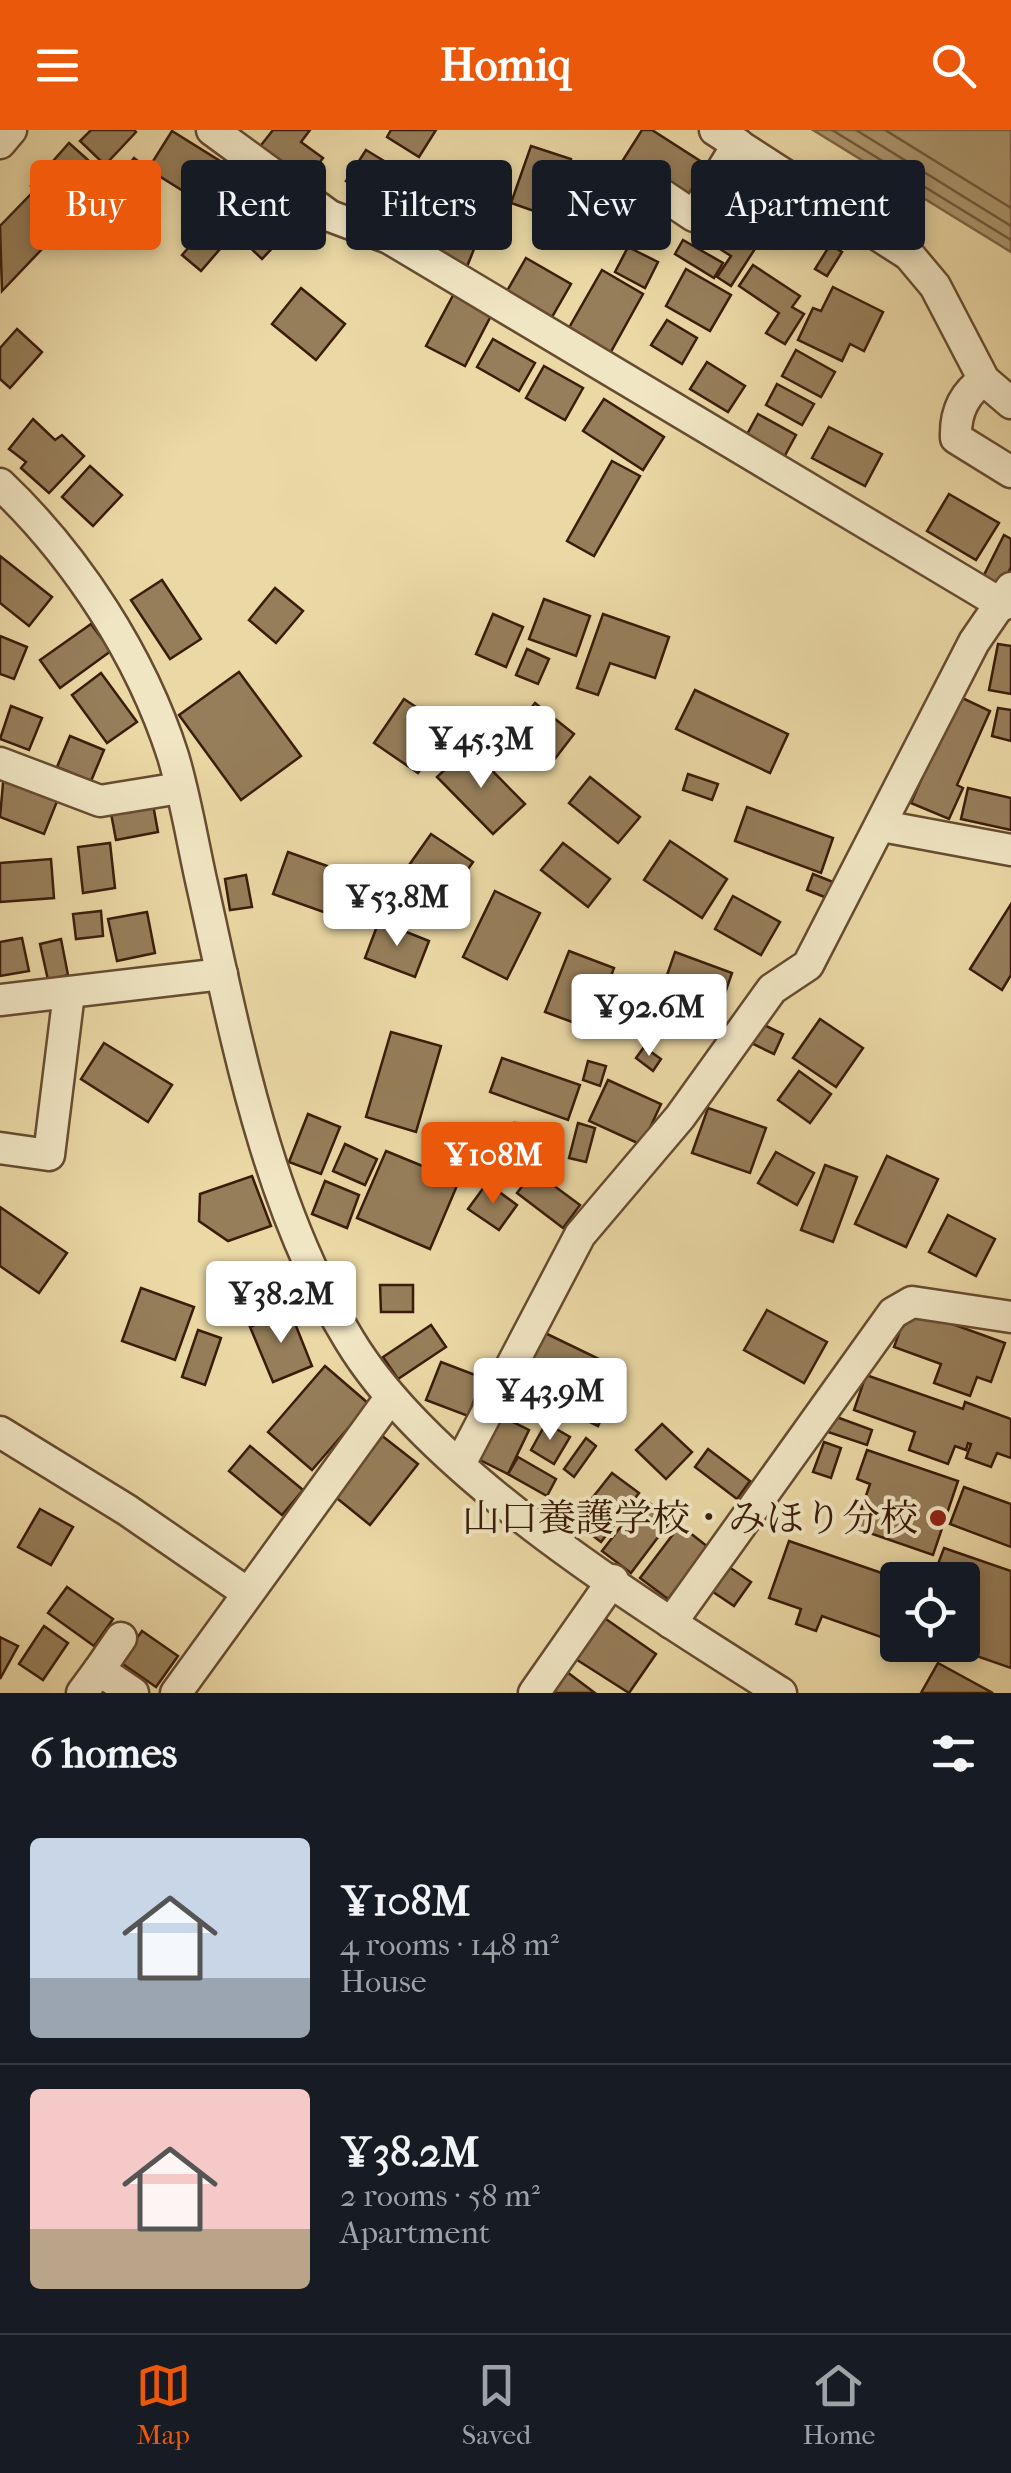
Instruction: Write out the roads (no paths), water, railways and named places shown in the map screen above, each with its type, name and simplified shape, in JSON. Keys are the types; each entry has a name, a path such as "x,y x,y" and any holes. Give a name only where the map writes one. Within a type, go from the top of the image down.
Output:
{"street":[{"path":"212,130 330,216 389,238 1007,596 974,642 808,964 772,989 680,1117 580,1234 460,1464"},
{"path":"671,201 694,216 727,137 909,255 935,286 984,380 1011,404"},
{"path":"984,380 971,388 955,418 956,438 1011,472"},
{"path":"0,484 88,586 141,679 173,756 250,1093 292,1219 350,1342 390,1398 460,1464 671,1624 781,1693"},
{"path":"0,763 100,801 180,788"},
{"path":"882,826 1011,850"},
{"path":"0,1000 222,974"},
{"path":"0,1148 49,1155 69,993"},
{"path":"671,1624 892,1312 912,1302 1011,1317"},
{"path":"176,1693 390,1398"},
{"path":"0,1432 127,1510 246,1592"},
{"path":"534,1693 613,1580"},
{"path":"121,1638 90,1682 133,1693"}],"water":[{"path":"813,130 1011,130 1011,252 925,199 925,160 862,160"}],"place":[{"name":"山口養護学校・みほり分校","path":"938,1518"}]}
